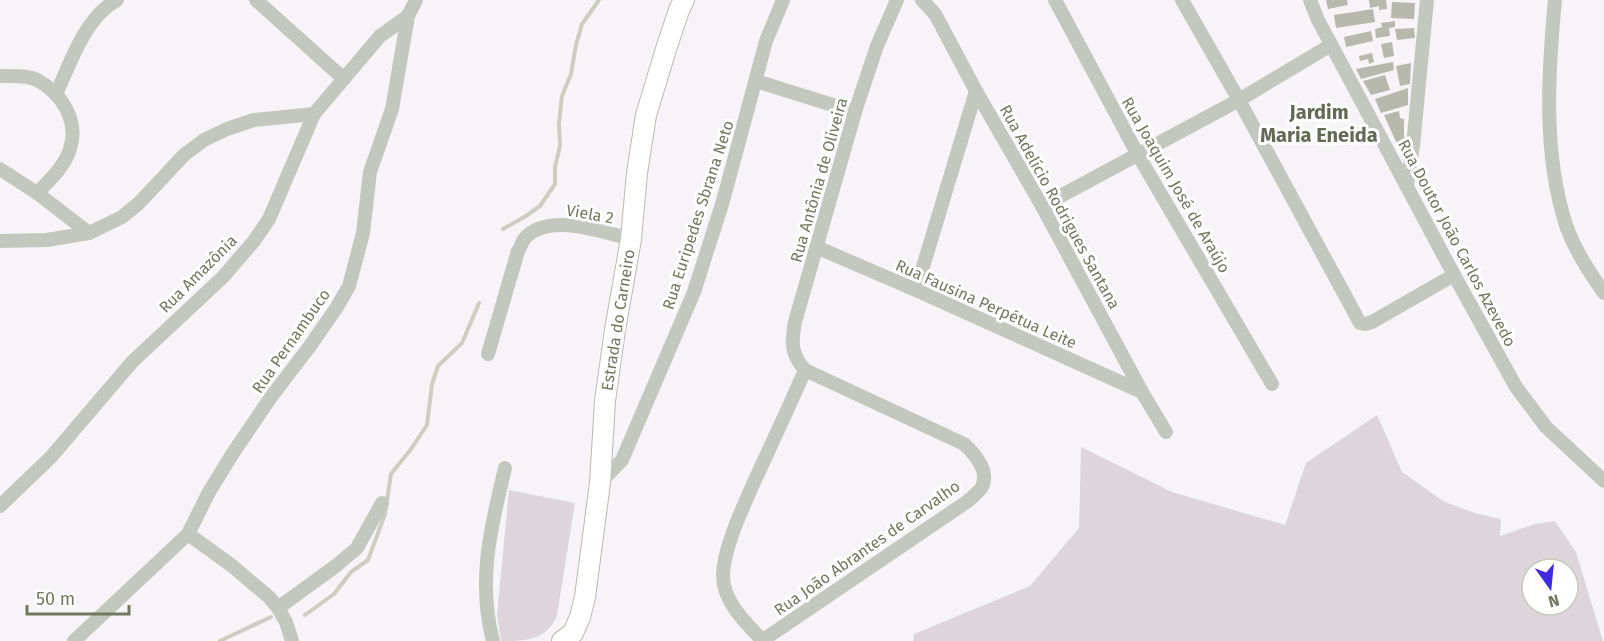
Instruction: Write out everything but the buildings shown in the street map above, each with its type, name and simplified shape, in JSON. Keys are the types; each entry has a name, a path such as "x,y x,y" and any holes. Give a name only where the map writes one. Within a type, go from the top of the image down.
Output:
{"street":[{"path":"56,94 90,23 107,5 117,0"},
{"path":"256,0 344,79"},
{"name":"Rua Pernambuco","path":"74,641 188,534 209,492 233,453 317,336 349,286 363,233 370,172 392,109 408,16 416,0"},
{"name":"Estrada do Carneiro","path":"572,638 585,597 600,483 605,401 631,239 637,172 646,115 684,0"},
{"name":"Rua Euripedes Sbrana Neto","path":"600,483 622,460 694,292 723,201 766,41 783,0"},
{"name":"Rua Antônia de Oliveira","path":"805,370 796,358 792,339 795,322 855,112 876,46 897,0"},
{"name":"Rua Adelício Rodrigues Santana","path":"922,0 935,14 1166,432"},
{"name":"Rua Joaquim José de Araújo","path":"1055,0 1138,155 1272,384"},
{"path":"1182,0 1239,100 1357,319 1363,324 1375,320 1454,275"},
{"name":"Rua Doutor João Carlos Azevedo","path":"1310,0 1331,45 1516,387 1546,427 1604,481"},
{"path":"1407,185 1427,0"},
{"path":"1555,0 1549,125 1555,177 1566,225 1579,254 1604,293"},
{"name":"Rua Amazônia","path":"0,506 51,457 132,362 223,277 254,241 269,219 314,114 380,36 408,16"},
{"path":"1042,206 1239,100 1331,45"},
{"path":"0,76 35,79 56,94 72,120 73,134 70,150 62,165 37,193"},
{"path":"756,81 855,112"},
{"path":"915,290 976,91"},
{"path":"0,241 47,240 89,233 122,217 139,203 184,155 204,140 226,129 254,120 314,114"},
{"path":"0,169 37,193 89,233"},
{"name":"Viela 2","path":"488,354 525,238 550,226 568,224 631,239"},
{"name":"Rua Fausina Perpétua Leite","path":"816,247 1142,392"},
{"path":"763,641 744,621 730,600 723,577 725,560 737,521 805,370"},
{"name":"Rua João Abrantes de Carvalho","path":"763,641 968,501 982,488 984,478 976,455 964,444 805,370"},
{"path":"493,641 486,608 486,579 490,534 505,468"},
{"path":"278,608 357,548 382,503"},
{"path":"188,534 231,565 269,597 286,622 292,641"}],"shaded area":[{"path":"1377,415 1402,472 1443,501 1475,513 1501,519 1500,536 1535,524 1555,521 1578,557 1520,557 1520,617 1580,617 1580,565 1603,641 913,641 914,634 1030,586 1079,528 1081,447 1172,492 1285,525 1306,463"},
{"path":"509,490 575,503 557,615 553,624 541,635 518,641 501,641 497,615"}],"waterway":[{"path":"503,229 540,206 555,184 555,167 560,146 559,123 562,96 571,74 582,24 599,0"},
{"path":"305,615 334,594 351,572 368,560 385,514 391,474 427,425 432,384 438,366 462,343 479,303"},
{"path":"220,641 271,617"}],"district":[{"name":"Jardim Maria Eneida","path":"1319,124"}]}
